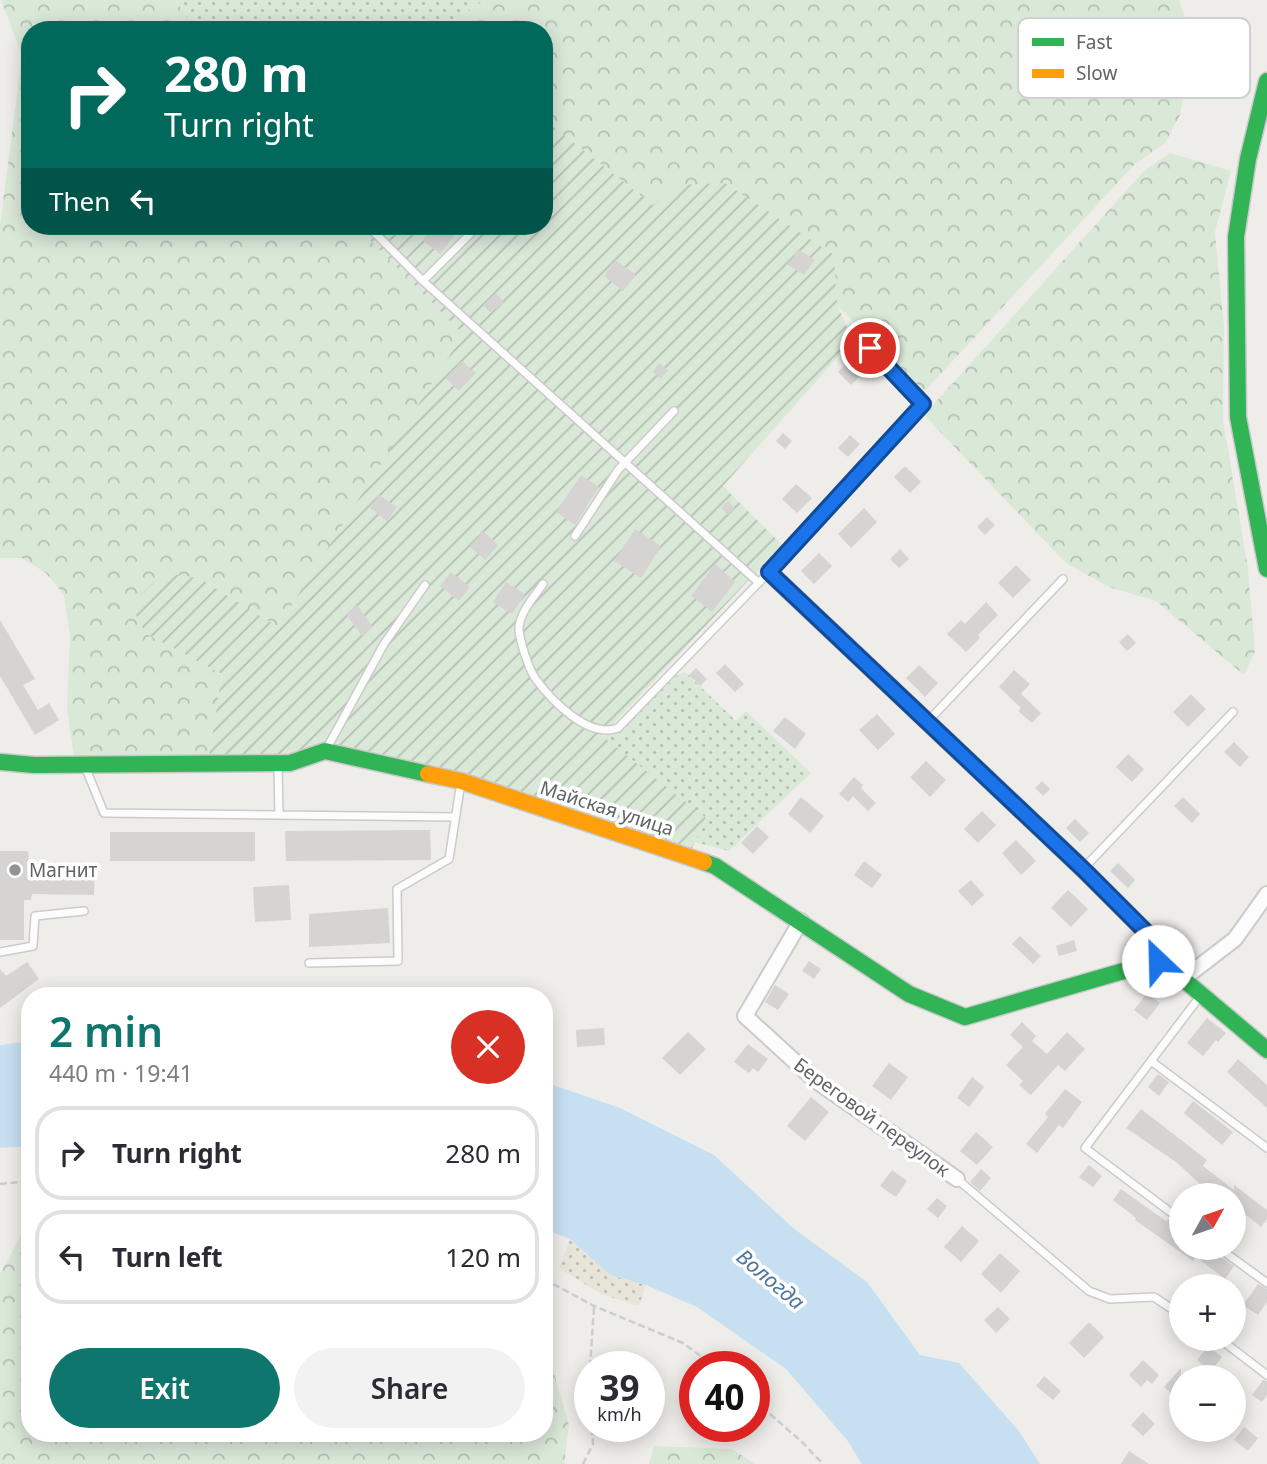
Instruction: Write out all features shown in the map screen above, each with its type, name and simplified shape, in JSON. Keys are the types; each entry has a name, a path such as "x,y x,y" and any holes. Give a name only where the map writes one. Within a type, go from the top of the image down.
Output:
{"street":[{"path":"1267,81 1248,159 1236,237 1238,417 1267,569"},
{"path":"764,578 927,722 1083,869 1154,940 1158,961 1267,1050"},
{"path":"0,762 34,765 290,763 325,751"},
{"name":"Майская улица","path":"325,751 461,781 715,866 909,994 965,1017 1158,961"},
{"path":"1183,979 1235,939 1267,894"},
{"name":"Береговой переулок","path":"802,921 745,1016 815,1080 957,1180"}],"lane":[{"path":"378,235 423,281 627,462 764,578"},
{"path":"423,281 469,235"},
{"path":"543,584 523,612 519,630 534,676 565,711 584,723 602,731 618,728 764,578 923,404 853,329"},
{"path":"575,536 618,470 674,411"},
{"path":"927,722 1063,579"},
{"path":"325,751 384,644 425,585"},
{"path":"1083,869 1233,712"},
{"path":"278,763 279,815"},
{"path":"84,765 104,813 455,817"},
{"path":"309,962 398,961 397,889 449,859 461,781"},
{"path":"0,952 33,946 35,916 84,912"},
{"path":"1169,1211 1085,1148 1201,995"},
{"path":"1151,1061 1267,1148"},
{"path":"957,1180 1089,1291 1110,1299 1154,1297 1169,1307"},
{"path":"1235,1260 1267,1283"},
{"path":"1236,1351 1267,1375"}],"path":[{"path":"0,1184 21,1182"},
{"path":"553,1284 594,1306 683,1343 694,1351"},
{"path":"591,1351 594,1306"},
{"path":"770,1414 822,1464"},
{"path":"583,1464 593,1442"}],"green space":[{"path":"1,0 176,0 189,21 21,21 21,52"},
{"path":"176,0 485,0 451,21 189,21"},
{"path":"485,0 1179,0 1185,18 1018,18 1018,98 1183,98 1180,115 1165,143 1134,165 924,392 837,305 834,255 653,205 553,126 553,21 451,21"},
{"path":"21,63 21,235 365,235 463,334 278,628 199,578 145,633 222,674 209,757 74,756 67,708 70,637 64,595 46,573 22,558 0,558 0,226"},
{"path":"553,126 653,205 678,185 725,183 834,255 837,305 853,340 723,486 782,545 602,736 706,818 690,853 462,777 288,756 209,757 222,674 145,633 136,615 141,595 153,583 170,574 199,578 278,627 463,334 365,235 553,235"},
{"path":"1170,153 1231,171 1215,232 1224,326 1223,420 1248,569 1255,652 1244,675 1156,601 1109,587 1066,563 924,415 1143,172"},
{"path":"685,672 736,721 746,711 811,773 729,851 695,842 706,818 602,737 619,730 677,675"},
{"path":"21,1235 21,1442 553,1442 553,1369 569,1425 564,1464 0,1464 0,1274"},
{"path":"654,1446 732,1449 755,1464 649,1464"}],"sand":[{"path":"570,1239 610,1275 646,1285 639,1306 601,1294 559,1268"}],"water":[{"path":"21,1042 21,1147 0,1148 0,1045"},
{"name":"Вологда","path":"553,1085 620,1108 714,1155 793,1228 867,1282 920,1355 959,1363 1018,1430 1040,1464 862,1464 847,1440 786,1369 770,1358 770,1351 760,1351 697,1307 646,1285 610,1275 570,1239 553,1232"}],"building":[{"path":"427,235 455,235 440,254 423,241"},
{"path":"798,249 815,260 804,275 788,265"},
{"path":"616,260 636,275 623,291 604,276"},
{"path":"496,293 504,302 491,313 483,305"},
{"path":"854,356 867,370 851,385 838,372"},
{"path":"462,361 476,373 459,391 446,378"},
{"path":"659,363 668,370 661,379 653,372"},
{"path":"783,433 792,441 785,449 776,441"},
{"path":"850,435 860,444 848,457 838,448"},
{"path":"905,466 921,482 910,493 894,477"},
{"path":"581,475 599,487 575,525 556,512"},
{"path":"796,484 812,498 797,513 782,499"},
{"path":"379,495 397,507 387,521 370,508"},
{"path":"728,501 735,508 728,515 721,508"},
{"path":"864,508 877,522 851,548 838,534"},
{"path":"987,517 995,525 985,535 977,527"},
{"path":"635,529 661,546 641,578 614,561"},
{"path":"483,531 498,545 485,560 470,547"},
{"path":"900,549 909,559 899,568 890,559"},
{"path":"819,553 832,566 814,584 801,571"},
{"path":"715,564 735,582 712,612 691,596"},
{"path":"1016,565 1031,580 1013,598 998,583"},
{"path":"451,572 470,587 459,601 440,586"},
{"path":"506,582 525,594 512,614 493,602"},
{"path":"986,602 998,615 966,652 947,634 961,620 965,624"},
{"path":"357,605 373,627 362,636 346,614"},
{"path":"0,620 35,679 23,685 38,710 49,703 59,720 35,735 0,676"},
{"path":"1128,634 1136,643 1127,651 1119,642"},
{"path":"725,664 744,684 735,692 716,673"},
{"path":"919,665 938,683 925,697 906,678"},
{"path":"696,668 707,679 700,686 689,675"},
{"path":"1014,670 1030,684 1021,694 1041,713 1032,723 1018,711 1021,708 999,687"},
{"path":"1191,694 1206,709 1188,727 1173,712"},
{"path":"877,714 895,734 878,750 859,730"},
{"path":"785,717 806,734 795,749 773,731"},
{"path":"1234,742 1249,757 1240,767 1224,752"},
{"path":"1128,754 1144,769 1132,782 1116,767"},
{"path":"926,761 946,780 930,797 910,777"},
{"path":"854,777 876,803 868,811 853,796 848,802 839,794"},
{"path":"1042,781 1050,789 1043,796 1035,788"},
{"path":"801,797 824,816 810,833 788,814"},
{"path":"1183,797 1200,814 1192,823 1174,806"},
{"path":"982,811 996,825 978,843 964,829"},
{"path":"1075,819 1089,833 1080,842 1066,828"},
{"path":"757,826 769,837 753,854 741,843"},
{"path":"430,830 431,860 286,861 285,831"},
{"path":"110,832 255,832 255,861 110,861"},
{"path":"1016,840 1036,861 1021,875 1002,853"},
{"path":"0,851 28,851 29,864 95,869 94,895 32,894 31,900 24,900 24,940 0,940"},
{"path":"864,861 882,875 872,888 854,875"},
{"path":"1118,863 1135,880 1128,888 1110,871"},
{"path":"971,880 984,895 972,906 958,891"},
{"path":"289,885 291,920 255,922 253,887"},
{"path":"1068,890 1088,909 1071,927 1051,908"},
{"path":"388,908 390,943 309,947 309,914"},
{"path":"1020,936 1041,956 1033,964 1012,944"},
{"path":"1074,940 1077,951 1059,956 1056,946"},
{"path":"809,961 821,969 814,979 802,971"},
{"path":"27,962 39,979 28,987 21,987 21,992 0,1008 0,969 6,976"},
{"path":"775,985 789,994 778,1010 765,1002"},
{"path":"1147,993 1160,1003 1147,1020 1134,1010"},
{"path":"1207,1018 1226,1033 1218,1042 1216,1040 1203,1056 1187,1043"},
{"path":"1022,1022 1036,1036 1032,1041 1047,1054 1067,1032 1085,1049 1065,1071 1058,1065 1031,1095 1019,1085 1023,1081 1006,1065 1023,1047 1010,1035"},
{"path":"604,1028 605,1045 577,1047 576,1030"},
{"path":"688,1032 706,1049 680,1075 662,1058"},
{"path":"748,1044 768,1059 758,1072 753,1068 749,1073 734,1062"},
{"path":"1238,1059 1267,1085 1267,1108 1227,1072"},
{"path":"889,1063 908,1077 891,1100 872,1086"},
{"path":"1158,1074 1169,1082 1159,1096 1148,1087"},
{"path":"972,1077 984,1087 969,1107 957,1098"},
{"path":"1065,1089 1082,1102 1063,1128 1059,1125 1037,1153 1026,1144 1048,1117 1045,1114"},
{"path":"811,1097 829,1112 805,1141 787,1126"},
{"path":"1193,1101 1233,1132 1222,1145 1184,1113"},
{"path":"1141,1109 1207,1160 1203,1166 1225,1183 1199,1183 1176,1162 1126,1128"},
{"path":"976,1132 993,1147 977,1165 960,1151"},
{"path":"1089,1165 1102,1176 1093,1187 1079,1177"},
{"path":"981,1169 991,1178 980,1191 970,1182"},
{"path":"892,1170 907,1181 896,1197 880,1186"},
{"path":"1121,1189 1166,1221 1169,1219 1169,1244 1135,1220 1136,1218 1113,1200"},
{"path":"1246,1194 1267,1210 1267,1219 1261,1227 1246,1215"},
{"path":"937,1198 947,1206 938,1218 927,1209"},
{"path":"962,1226 979,1241 961,1262 944,1247"},
{"path":"1000,1253 1020,1271 1001,1293 981,1274"},
{"path":"1200,1260 1225,1260 1234,1266 1228,1274 1218,1274"},
{"path":"1258,1284 1267,1289 1267,1302 1258,1315 1246,1307 1246,1301"},
{"path":"998,1307 1010,1319 996,1333 984,1320"},
{"path":"1089,1322 1104,1337 1084,1358 1069,1343"},
{"path":"1204,1351 1214,1351 1222,1357 1216,1365 1203,1365 1197,1360"},
{"path":"1143,1360 1159,1375 1152,1384 1147,1380 1141,1387 1129,1375"},
{"path":"1044,1376 1061,1391 1053,1400 1036,1386"},
{"path":"1263,1380 1267,1381 1267,1395 1262,1402 1252,1395"},
{"path":"1143,1412 1155,1424 1143,1436 1131,1425"},
{"path":"1246,1429 1258,1438 1248,1451 1237,1442 1246,1442"},
{"path":"1129,1451 1149,1464 1121,1464"}],"traffic: fast":[{"path":"1267,81 1248,159 1236,237 1238,417 1267,569"},
{"path":"769,572 1083,869 1154,940 1158,961 1267,1050"},
{"path":"0,762 34,765 290,763 325,751 428,774"},
{"path":"704,862 715,866 909,994 965,1017 1158,961"}],"traffic: slow":[{"path":"428,774 461,781 704,862"}],"place":[{"name":"Магнит","path":"15,870"}],"route":[{"path":"870,348 923,404 769,572 1083,869 1154,940 1158,961"}]}
